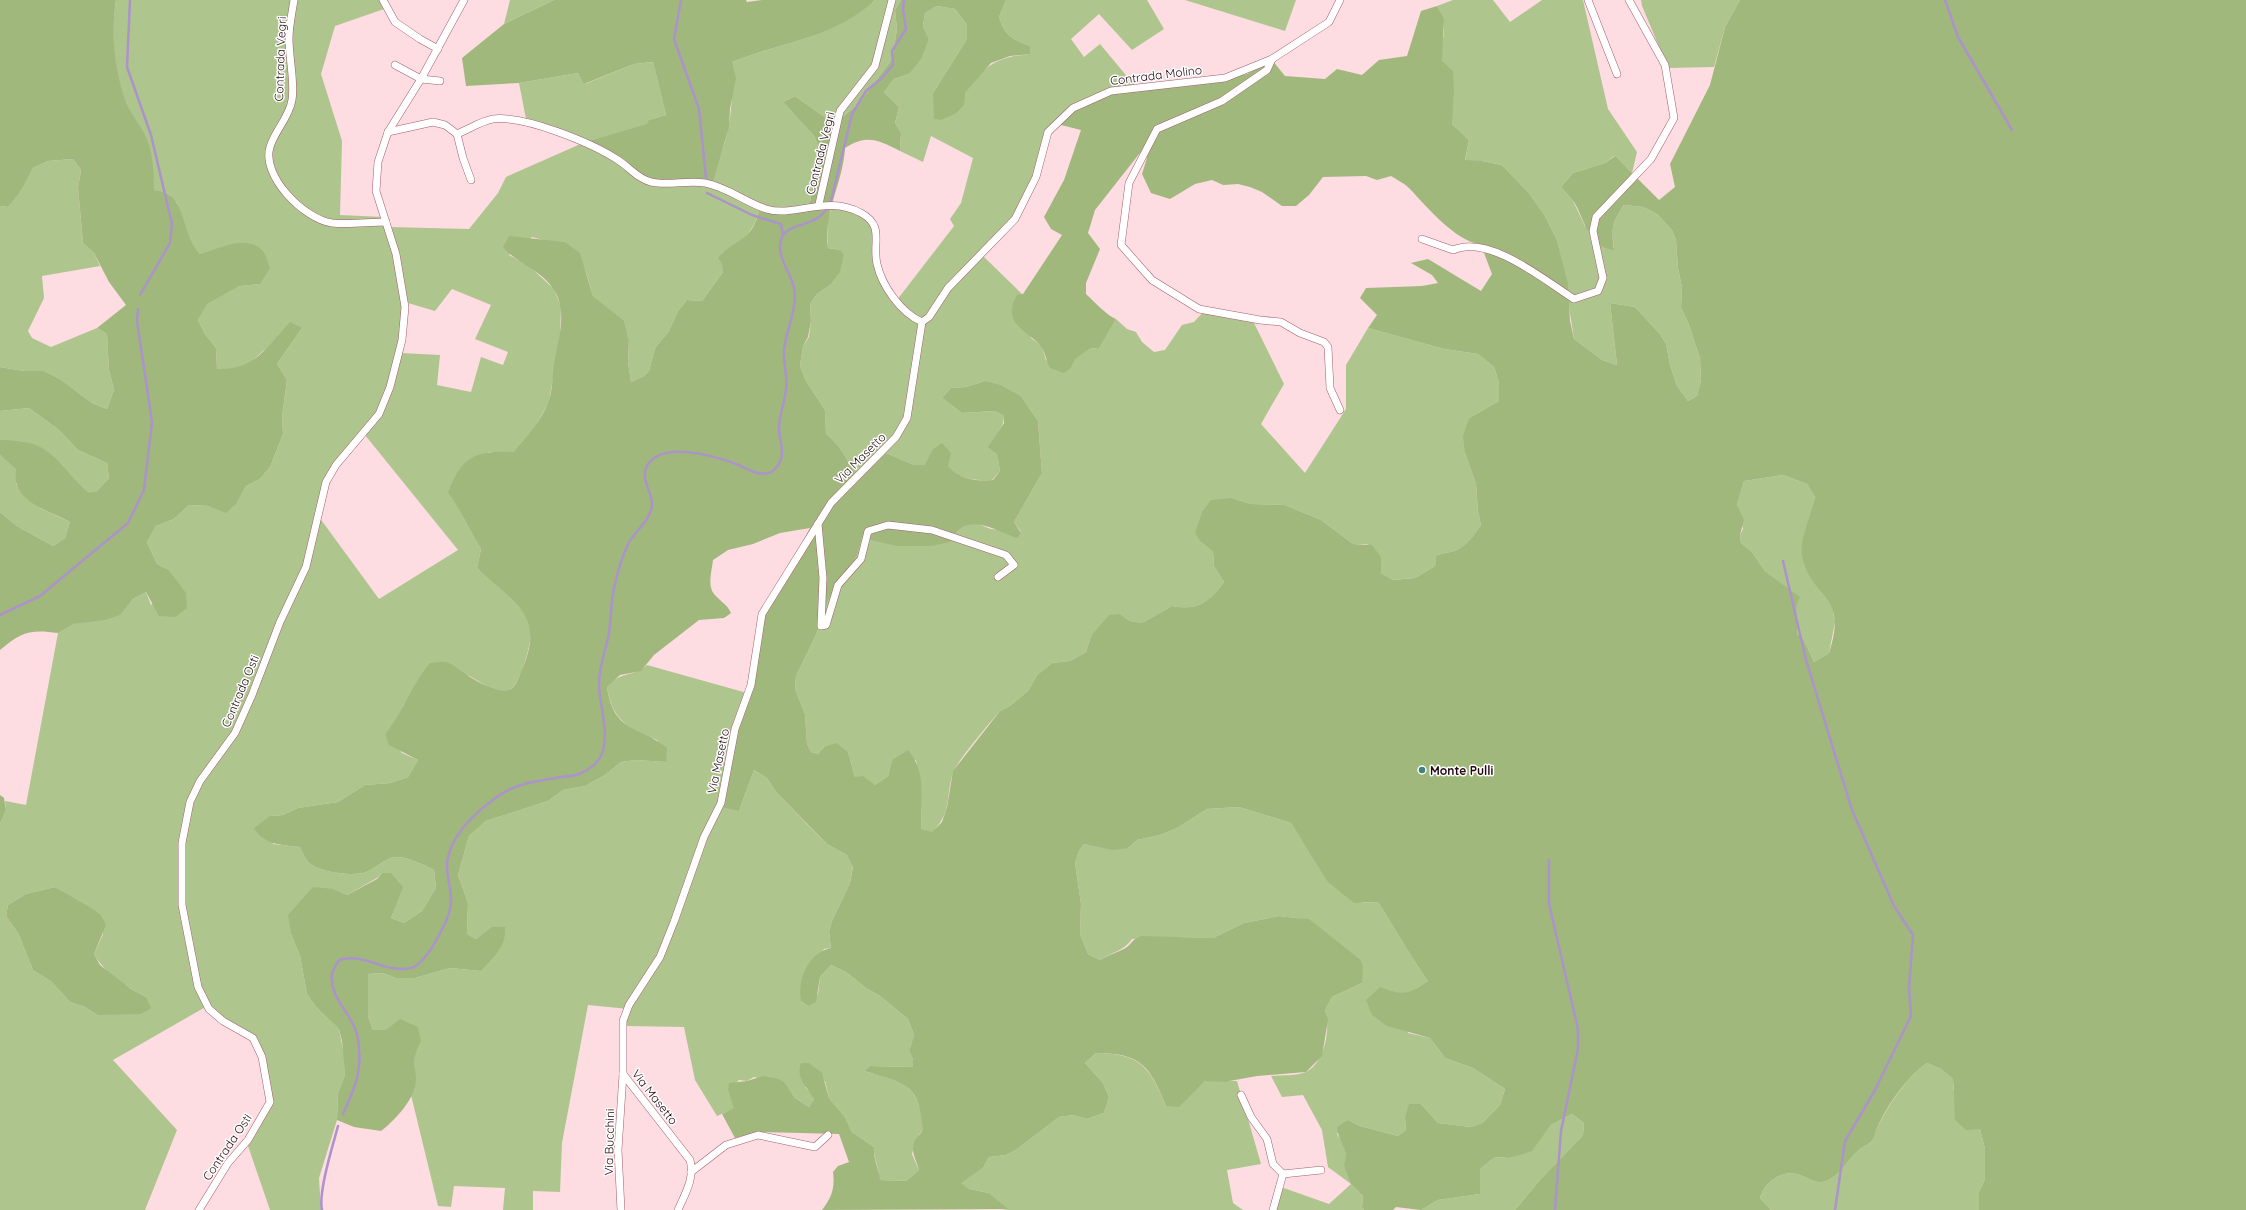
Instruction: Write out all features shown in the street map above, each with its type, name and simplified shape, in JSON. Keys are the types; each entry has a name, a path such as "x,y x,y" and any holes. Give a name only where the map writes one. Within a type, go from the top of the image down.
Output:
{"street":[{"name":"Contrada Vegri","path":"294,0 289,38 292,100 284,122 270,147 270,168 277,184 293,200 310,213 330,223 386,222"},
{"path":"383,0 395,22 420,40 438,49"},
{"path":"386,222 376,190 378,162 388,132 421,79 464,0"},
{"name":"Contrada Vegri","path":"820,205 840,112 875,66 892,0"},
{"name":"Contrada Molino","path":"922,322 929,317 948,288 1015,219 1036,177 1048,132 1073,108 1111,91 1225,78 1272,59 1329,22 1340,0"},
{"path":"1588,0 1617,74"},
{"path":"1422,238 1453,250 1462,246 1488,248 1574,298 1598,291 1603,278 1592,231 1596,218 1651,159 1674,118 1664,65 1629,0"},
{"path":"1272,59 1267,70 1222,101 1157,129 1129,183 1122,245 1152,280 1199,309 1260,320 1281,322 1300,333 1324,342 1328,347 1330,388 1340,410"},
{"path":"395,65 421,79 440,81"},
{"name":"Contrada Vegri","path":"457,134 484,120 517,119 588,144 618,160 641,178 651,182 704,183 723,188 753,205 775,212 820,205 835,205 861,213 870,219 876,228 877,264 884,281 900,307 911,317 922,322"},
{"path":"388,132 433,122 445,125 457,134 463,158 471,180"},
{"name":"Contrada Osti","path":"199,1210 228,1163 248,1140 270,1102 262,1057 253,1038 223,1021 209,1009 198,987 182,906 182,843 190,802 200,781 235,733 280,622 306,567 326,482 336,465 379,414 390,387 402,340 405,307 396,254 386,222"},
{"name":"Via Masetto","path":"691,1172 690,1160 623,1074 624,1021 629,1005 660,957 704,837 721,803 735,728 751,685 762,614 831,503 896,437 907,418 922,322"},
{"path":"818,524 823,578 820,626 826,624 838,585 861,559 868,531 888,525 932,530 1006,555 1014,565 998,577"},
{"name":"Via Bucchini","path":"621,1210 618,1150 623,1074"},
{"path":"1241,1095 1251,1117 1267,1139 1273,1164 1283,1174"},
{"path":"678,1210 690,1184 691,1172 726,1145 758,1135 815,1147 828,1135"},
{"path":"1283,1174 1321,1170"},
{"path":"1273,1210 1283,1174"}],"green space":[{"path":"0,0 116,0 114,39 116,64 122,90 128,106 147,139 151,154 154,190 166,193 174,200 182,214 191,240 200,254 232,244 249,243 263,251 270,268 260,284 240,286 207,304 198,320 205,334 216,348 217,369 241,366 259,356 290,322 302,328 277,364 287,380 282,417 283,434 270,467 260,479 246,486 237,503 226,513 209,506 189,505 174,519 156,526 147,542 157,564 169,570 186,593 187,608 175,617 159,616 146,592 133,599 120,615 105,620 73,624 58,633 40,631 26,633 14,639 0,650 0,512 17,526 53,546 65,538 70,522 40,508 26,498 16,483 16,469 0,455 0,439 27,442 42,448 55,458 89,493 97,491 109,478 107,463 78,450 59,430 29,408 0,411 0,367 24,371 44,371 60,379 92,403 107,409 114,390 109,370 107,334 97,328 126,305 109,282 94,253 83,243 78,188 81,170 73,159 48,161 33,168 22,188 8,207 0,206"},
{"path":"116,0 382,0 384,9 335,26 321,74 342,141 340,215 384,217 388,227 469,229 498,193 506,177 585,142 527,124 519,83 578,73 585,84 634,64 653,62 666,115 649,120 720,156 727,133 731,110 732,62 825,31 860,13 875,0 901,0 895,10 897,29 892,59 860,102 845,115 830,121 795,96 783,102 814,136 820,150 820,161 814,177 809,209 783,214 759,211 754,225 746,236 722,253 723,272 702,301 687,300 678,311 669,331 655,348 649,371 644,376 631,382 628,362 629,340 624,322 593,296 586,272 565,242 547,241 532,237 509,255 529,266 554,289 561,307 560,335 549,402 532,432 513,452 489,452 449,493 481,549 477,568 512,595 525,612 528,619 531,632 527,655 520,675 516,683 506,692 501,692 491,688 467,675 404,704 397,720 385,734 402,753 418,760 408,777 390,783 365,785 338,802 298,808 283,815 270,816 273,844 300,847 309,863 320,869 345,874 361,873 370,870 388,859 401,857 434,870 436,888 422,911 404,923 391,918 402,887 382,873 377,878 347,895 334,889 291,934 300,956 307,994 316,1007 339,1029 344,1055 345,1075 338,1093 337,1120 319,1178 321,1210 270,1210 247,1143 268,1099 259,1042 224,1022 209,1005 113,1060 177,1130 145,1210 0,1210 0,824 6,810 5,801 26,805 58,633 72,624 119,615 133,599 146,592 151,605 177,582 169,570 157,564 147,542 156,526 174,519 189,505 209,506 237,503 246,486 260,479 270,467 283,434 282,417 287,380 277,364 302,328 263,351 249,364 234,369 217,369 216,348 205,334 198,320 206,304 240,286 260,284 200,254 192,247 177,203 169,195 154,190 151,165 148,155 126,103 118,78 114,52 114,13","holes":["452,289 491,305 475,339 508,352 503,365 481,357 471,392 437,385 440,355 401,353 408,303 435,311","365,435 458,550 379,599 319,517 331,481 341,464","55,887 101,915 103,934 94,954 110,974 131,989 146,997 97,1015 85,1007 70,1002 52,982 33,970 18,933 6,916 8,905 26,894"]},
{"path":"510,0 554,0 504,24"},
{"path":"554,0 746,0 747,2 762,0 875,0 860,13 826,31 732,62 736,78 730,109 729,127 712,185 655,185 586,142 647,124 649,120 666,115 653,62 634,64 584,84 578,73 519,83 466,86 462,58 504,24"},
{"path":"901,0 1006,0 999,17 1004,29 1014,39 1030,46 1030,54 1010,56 991,63 965,93 964,105 955,114 941,120 934,119 933,93 967,39 967,25 955,9 937,6 925,13 923,26 929,39 921,59 909,74 894,79 884,92 899,107 895,123 901,133 900,151 872,140 860,141 845,148 841,174 828,222 827,235 828,248 840,250 844,255 840,272 830,285 817,294 810,304 811,321 808,337 803,346 800,366 806,381 825,410 826,433 840,448 859,479 886,453 914,465 925,465 932,450 942,443 951,453 948,466 953,471 968,479 993,480 1000,471 997,454 988,447 1004,423 1004,416 995,411 962,413 942,398 951,388 966,387 985,381 1000,385 1021,396 1038,421 1042,473 1014,522 1021,533 1017,538 989,527 971,524 956,532 950,542 932,546 897,546 862,538 857,556 829,599 815,637 796,676 795,689 805,714 807,744 811,752 818,754 824,747 836,743 848,752 855,777 863,776 875,785 888,776 892,760 908,750 918,768 922,787 921,829 932,832 942,822 947,807 953,771 1000,711 1010,706 1028,691 1037,675 1052,663 1070,661 1086,652 1091,636 1109,615 1120,614 1130,621 1142,623 1172,606 1196,606 1208,600 1219,589 1224,582 1214,566 1213,552 1201,542 1195,533 1202,512 1211,500 1232,498 1251,504 1285,505 1321,520 1353,544 1372,545 1381,557 1381,573 1392,580 1415,578 1435,566 1436,556 1461,548 1481,525 1478,511 1476,484 1465,453 1463,436 1469,418 1499,401 1499,383 1494,367 1478,354 1444,349 1368,328 1377,315 1360,298 1366,288 1422,286 1438,283 1432,275 1411,263 1428,259 1481,291 1492,274 1481,245 1471,242 1451,230 1407,186 1391,176 1377,180 1366,176 1323,177 1309,195 1296,206 1282,206 1262,192 1250,187 1238,184 1223,185 1212,180 1195,184 1170,199 1151,193 1142,174 1147,158 1143,149 1095,210 1088,233 1100,249 1086,283 1086,294 1105,312 1116,319 1099,349 1091,348 1075,359 1071,368 1064,373 1050,368 1042,347 1017,325 1012,313 1013,305 1017,295 1023,294 1062,235 1051,229 1044,217 1064,180 1081,130 1057,124 1085,102 1121,90 1207,81 1247,74 1272,60 1285,76 1325,79 1337,69 1362,75 1379,60 1407,56 1421,11 1437,6 1444,19 1442,61 1453,71 1454,90 1452,124 1469,140 1465,160 1482,161 1502,165 1529,193 1545,216 1557,240 1568,284 1570,321 1574,339 1602,360 1617,365 1610,303 1635,307 1660,334 1666,344 1670,365 1677,386 1688,401 1697,396 1701,380 1700,358 1688,322 1681,308 1682,287 1678,268 1676,240 1672,230 1657,214 1643,207 1624,205 1613,226 1614,250 1605,248 1598,244 1588,232 1574,202 1561,187 1573,173 1605,163 1615,156 1659,200 1675,187 1670,164 1710,85 1725,27 1740,0 2246,0 2246,1210 1979,1210 1979,1192 1985,1179 1985,1149 1980,1129 1966,1130 1955,1120 1953,1079 1941,1069 1927,1063 1912,1076 1898,1092 1881,1119 1872,1141 1856,1153 1836,1175 1825,1181 1816,1182 1791,1173 1779,1176 1769,1183 1762,1192 1760,1198 1771,1210 1515,1210 1539,1181 1583,1135 1584,1123 1572,1114 1551,1125 1532,1151 1510,1158 1495,1157 1480,1169 1480,1194 1438,1200 1421,1210 1396,1207 1393,1210 1364,1210 1362,1208 1363,1196 1351,1184 1344,1165 1346,1154 1339,1137 1337,1127 1348,1120 1360,1126 1398,1136 1406,1130 1405,1118 1409,1104 1421,1104 1438,1123 1471,1127 1482,1123 1500,1105 1505,1089 1473,1068 1445,1058 1430,1038 1387,1026 1372,1015 1366,1000 1380,987 1395,992 1405,993 1428,981 1378,902 1354,903 1328,882 1291,823 1239,807 1207,809 1177,828 1160,835 1137,840 1128,848 1113,850 1084,844 1079,851 1075,863 1081,904 1080,934 1088,954 1100,960 1106,956 1125,949 1135,939 1142,936 1213,938 1244,923 1279,916 1309,919 1360,959 1363,966 1362,983 1332,997 1325,1010 1328,1020 1322,1056 1306,1072 1257,1076 1224,1082 1205,1081 1179,1107 1166,1106 1155,1081 1142,1065 1134,1059 1124,1056 1096,1053 1085,1063 1103,1083 1109,1097 1104,1113 1087,1119 1073,1115 1059,1117 1016,1150 1006,1155 989,1157 983,1168 961,1183 969,1189 989,1193 1008,1209 822,1210 832,1192 834,1183 833,1172 838,1166 849,1162 839,1134 760,1132 735,1138 722,1114 734,1108 728,1091 729,1083 747,1081 763,1076 779,1079 786,1084 795,1098 809,1107 814,1100 803,1083 800,1069 801,1063 809,1063 822,1073 829,1098 845,1117 852,1132 874,1147 874,1156 880,1180 906,1181 919,1170 913,1147 916,1138 922,1131 922,1128 919,1104 909,1088 902,1083 864,1071 870,1066 913,1067 913,1059 909,1051 914,1035 908,1019 880,996 866,988 846,972 831,965 820,977 816,1002 808,1006 801,1001 801,985 806,968 816,955 831,948 829,932 832,921 850,883 853,867 847,855 827,844 776,792 767,778 754,770 739,811 722,807 733,734 747,693 763,615 810,528 780,533 753,544 728,550 713,560 710,578 712,591 728,607 731,613 724,618 699,620 654,655 641,671 620,675 607,687 610,702 615,713 629,726 667,748 666,762 636,760 621,762 605,775 585,786 563,790 548,801 486,821 469,836 458,875 468,903 467,934 476,939 491,927 505,927 504,940 498,951 481,971 450,968 415,978 396,978 383,973 368,974 368,1016 373,1030 386,1030 400,1019 418,1027 421,1042 414,1061 416,1075 415,1087 410,1099 401,1112 381,1131 354,1127 337,1120 338,1093 345,1075 342,1041 339,1029 316,1007 307,994 300,956 291,934 288,915 313,887 334,889 347,895 377,879 382,873 391,873 403,887 391,918 404,923 422,911 436,888 434,870 411,860 396,857 388,859 366,872 345,874 328,871 320,869 309,863 300,847 280,845 268,841 258,834 254,828 270,816 283,815 298,808 338,802 365,785 390,783 408,777 418,760 389,745 385,734 397,717 417,680 430,663 447,662 482,684 493,689 504,691 513,688 520,675 528,652 530,636 528,623 523,611 514,601 477,568 481,549 448,493 459,470 472,458 489,453 513,452 537,423 545,410 551,394 554,364 561,326 558,299 554,290 543,277 515,258 503,247 509,236 565,242 580,253 593,296 624,321 629,340 628,362 631,382 644,376 649,371 655,348 669,331 678,311 687,300 702,301 723,272 722,264 718,258 747,235 756,222 759,211 783,214 809,209 814,177 820,161 820,150 814,136 783,102 795,96 830,121 845,115 860,102 892,59 897,29 895,10","holes":["1783,475 1807,484 1815,497 1802,542 1802,556 1813,581 1832,607 1834,618 1834,633 1829,653 1814,662 1803,638 1797,634 1797,607 1800,597 1765,571 1752,552 1741,543 1740,535 1744,520 1737,505 1744,481"]},
{"path":"1006,0 1147,0 1164,29 1132,50 1099,14 1071,39 1084,57 1100,44 1135,86 1057,124 1046,143 1035,184 1012,226 983,256 1022,294 1031,338 1042,346 1046,360 1071,368 1074,359 1091,348 1099,349 1116,319 1127,329 1136,332 1142,342 1154,352 1165,350 1182,325 1194,322 1207,308 1254,323 1284,384 1261,424 1305,473 1346,409 1346,365 1368,328 1444,349 1478,354 1494,367 1499,383 1499,401 1469,418 1465,453 1476,484 1478,511 1481,525 1468,542 1457,550 1436,556 1435,566 1415,578 1391,580 1381,573 1381,557 1367,544 1353,544 1321,520 1285,505 1251,504 1232,498 1201,542 1213,552 1214,566 1224,582 1219,589 1208,600 1196,606 1172,606 1142,623 1130,621 1120,614 1091,636 1086,652 1070,661 1052,663 1037,675 1028,691 1010,706 1000,711 955,768 946,810 939,825 932,833 921,829 922,792 916,760 892,760 888,776 875,785 855,777 848,752 824,747 818,754 811,752 807,744 805,714 795,689 796,676 815,637 829,599 857,556 862,538 878,541 950,542 954,532 964,525 975,523 991,529 1021,532 1014,522 1042,473 1038,421 1021,396 985,381 966,387 951,388 942,398 962,413 995,411 1004,416 997,439 1000,471 992,480 971,479 958,474 946,465 932,450 926,465 914,465 886,453 859,479 840,448 826,433 825,410 806,381 800,366 803,346 809,337 811,321 810,304 817,294 830,285 840,250 828,248 827,221 832,207 864,215 877,231 877,260 888,286 897,300 954,226 950,219 961,203 973,158 931,136 923,162 900,151 901,133 895,123 899,107 884,92 894,79 909,74 929,39 923,26 925,13 937,6 955,9 967,25 967,39 933,93 965,93 985,69 992,64 1007,58 1030,54 1030,46 1010,36 1001,23 999,17"},
{"path":"1185,0 1296,0 1285,31"},
{"path":"1453,0 1493,0 1510,22 1542,0 1583,0 1608,109 1637,152 1632,173 1614,156 1605,163 1573,173 1561,187 1573,201 1585,226 1614,249 1613,226 1624,205 1643,207 1657,214 1672,230 1676,240 1678,268 1682,287 1681,308 1688,322 1700,358 1701,380 1697,396 1688,401 1677,386 1670,365 1666,344 1660,334 1635,307 1610,303 1617,365 1602,360 1574,339 1562,262 1557,240 1545,216 1529,193 1502,165 1482,161 1465,161 1469,140 1452,124 1450,101 1441,55 1444,30 1441,15 1437,6"},
{"path":"1641,0 1740,0 1725,27 1714,67 1668,68 1642,6"},
{"path":"73,159 81,170 78,188 83,243 94,253 100,266 42,276 44,298 28,331 32,338 51,347 97,328 107,334 109,370 114,390 107,409 92,403 60,379 44,371 24,371 0,367 0,206 8,207 19,193 33,168 48,161"},
{"path":"29,408 59,430 78,450 107,463 109,478 97,491 89,494 75,482 66,470 8,441 0,439 0,411"},
{"path":"0,455 17,469 16,484 40,508 70,522 65,538 53,546 17,526 0,512"},
{"path":"1783,475 1807,484 1815,497 1812,513 1805,531 1824,593 1832,606 1835,622 1829,653 1814,662 1803,638 1797,634 1798,624 1796,607 1799,597 1765,571 1752,552 1741,543 1740,535 1743,529 1737,505 1744,481"},
{"path":"647,665 747,693 739,811 754,770 767,778 776,792 827,844 847,855 853,866 850,883 832,921 829,932 831,948 824,949 801,984 801,1001 808,1006 818,994 820,977 831,965 846,972 866,988 880,996 908,1019 914,1035 909,1051 913,1059 913,1067 870,1066 864,1071 898,1080 915,1096 920,1109 922,1131 916,1138 912,1154 919,1170 906,1181 879,1180 874,1156 874,1147 852,1132 845,1117 829,1098 825,1081 805,1087 811,1093 814,1101 809,1107 795,1098 786,1084 754,1077 747,1081 739,1080 728,1091 735,1108 717,1116 695,1080 684,1027 626,1026 629,1009 588,1005 562,1143 560,1192 533,1191 533,1210 503,1210 505,1188 454,1186 451,1207 438,1206 411,1095 415,1087 414,1054 421,1042 386,1030 373,1030 368,1016 368,974 383,973 396,978 415,978 450,968 481,971 491,927 476,939 467,934 468,903 458,875 469,836 486,821 548,801 563,790 585,786 605,775 621,762 636,760 666,762 657,740 638,732 623,722 617,715 609,698 607,687 612,682 622,676 637,672"},
{"path":"0,795 4,798 6,810 0,824"},
{"path":"1239,807 1291,823 1308,849 1362,903 1378,902 1428,981 1411,992 1400,994 1408,1033 1430,1038 1445,1058 1473,1068 1505,1089 1500,1105 1482,1123 1471,1127 1438,1123 1421,1104 1405,1118 1406,1130 1398,1136 1360,1126 1348,1120 1337,1134 1344,1145 1351,1184 1328,1167 1322,1130 1303,1095 1282,1097 1271,1076 1298,1074 1306,1072 1313,1067 1318,1061 1325,1044 1327,1035 1327,1017 1325,1010 1332,997 1362,983 1360,959 1309,920 1279,916 1244,923 1213,938 1163,937 1132,939 1122,949 1100,960 1088,954 1080,934 1081,904 1075,863 1079,851 1084,844 1128,848 1137,840 1160,835 1177,828 1207,809"},
{"path":"55,887 101,915 106,925 94,954 100,965 131,989 146,997 151,1008 141,1014 97,1015 85,1007 70,1002 52,982 33,970 18,933 6,916 8,905 26,894"},
{"path":"1096,1053 1124,1056 1142,1065 1155,1082 1166,1106 1195,1090 1205,1081 1237,1081 1261,1164 1227,1170 1233,1203 1243,1210 1003,1210 1007,1209 989,1193 969,1189 960,1183 983,1168 989,1157 1006,1155 1016,1150 1059,1117 1073,1115 1087,1119 1104,1113 1109,1097 1103,1083 1085,1063"},
{"path":"1927,1063 1941,1069 1953,1079 1953,1089 1980,1129 1985,1149 1985,1179 1979,1192 1979,1210 1771,1210 1760,1198 1765,1187 1769,1183 1785,1174 1797,1174 1816,1182 1825,1181 1836,1175 1856,1153 1872,1141 1877,1128 1899,1092 1912,1076"},
{"path":"1572,1114 1584,1123 1583,1135 1539,1181 1515,1210 1421,1210 1438,1200 1480,1194 1480,1169 1495,1157 1510,1158 1532,1150 1551,1125"},
{"path":"1351,1184 1363,1196 1362,1208 1364,1210 1276,1210 1281,1187 1329,1204"}],"waterway":[{"path":"130,0 127,67 151,135 172,224 170,243 140,295"},
{"path":"681,0 674,39 699,109 706,178"},
{"path":"343,1114 356,1083 360,1059 355,1029 333,988 332,974 339,960 348,958 357,959 402,969 411,968 417,965 437,940 447,919 451,903 447,874 448,857 455,839 467,823 489,803 511,789 533,782 579,774 594,765 602,755 605,743 605,734 599,691 600,670 609,633 613,594 620,566 628,544 651,511 652,501 646,482 645,473 646,468 652,459 662,454 688,452 715,457 751,471 764,474 772,472 780,462 782,450 779,423 786,384 784,350 795,296 792,282 780,252 781,240 783,235 790,229 816,219 823,214 830,205 852,114 866,91 882,78 893,65 892,51 906,29 903,10 904,0"},
{"path":"1945,0 1958,37 2012,130"},
{"path":"707,193 752,215 781,224 783,235"},
{"path":"0,615 40,596 128,523 144,490 152,422 137,321 138,309"},
{"path":"1783,561 1806,660 1852,810 1894,906 1913,935 1909,988 1911,1016 1874,1092 1845,1141 1835,1210"},
{"path":"1549,860 1549,904 1578,1029 1578,1049 1561,1131 1555,1210"},
{"path":"322,1210 321,1202 324,1181 338,1126"}],"place":[{"name":"Monte Pulli","path":"1422,770"}]}
